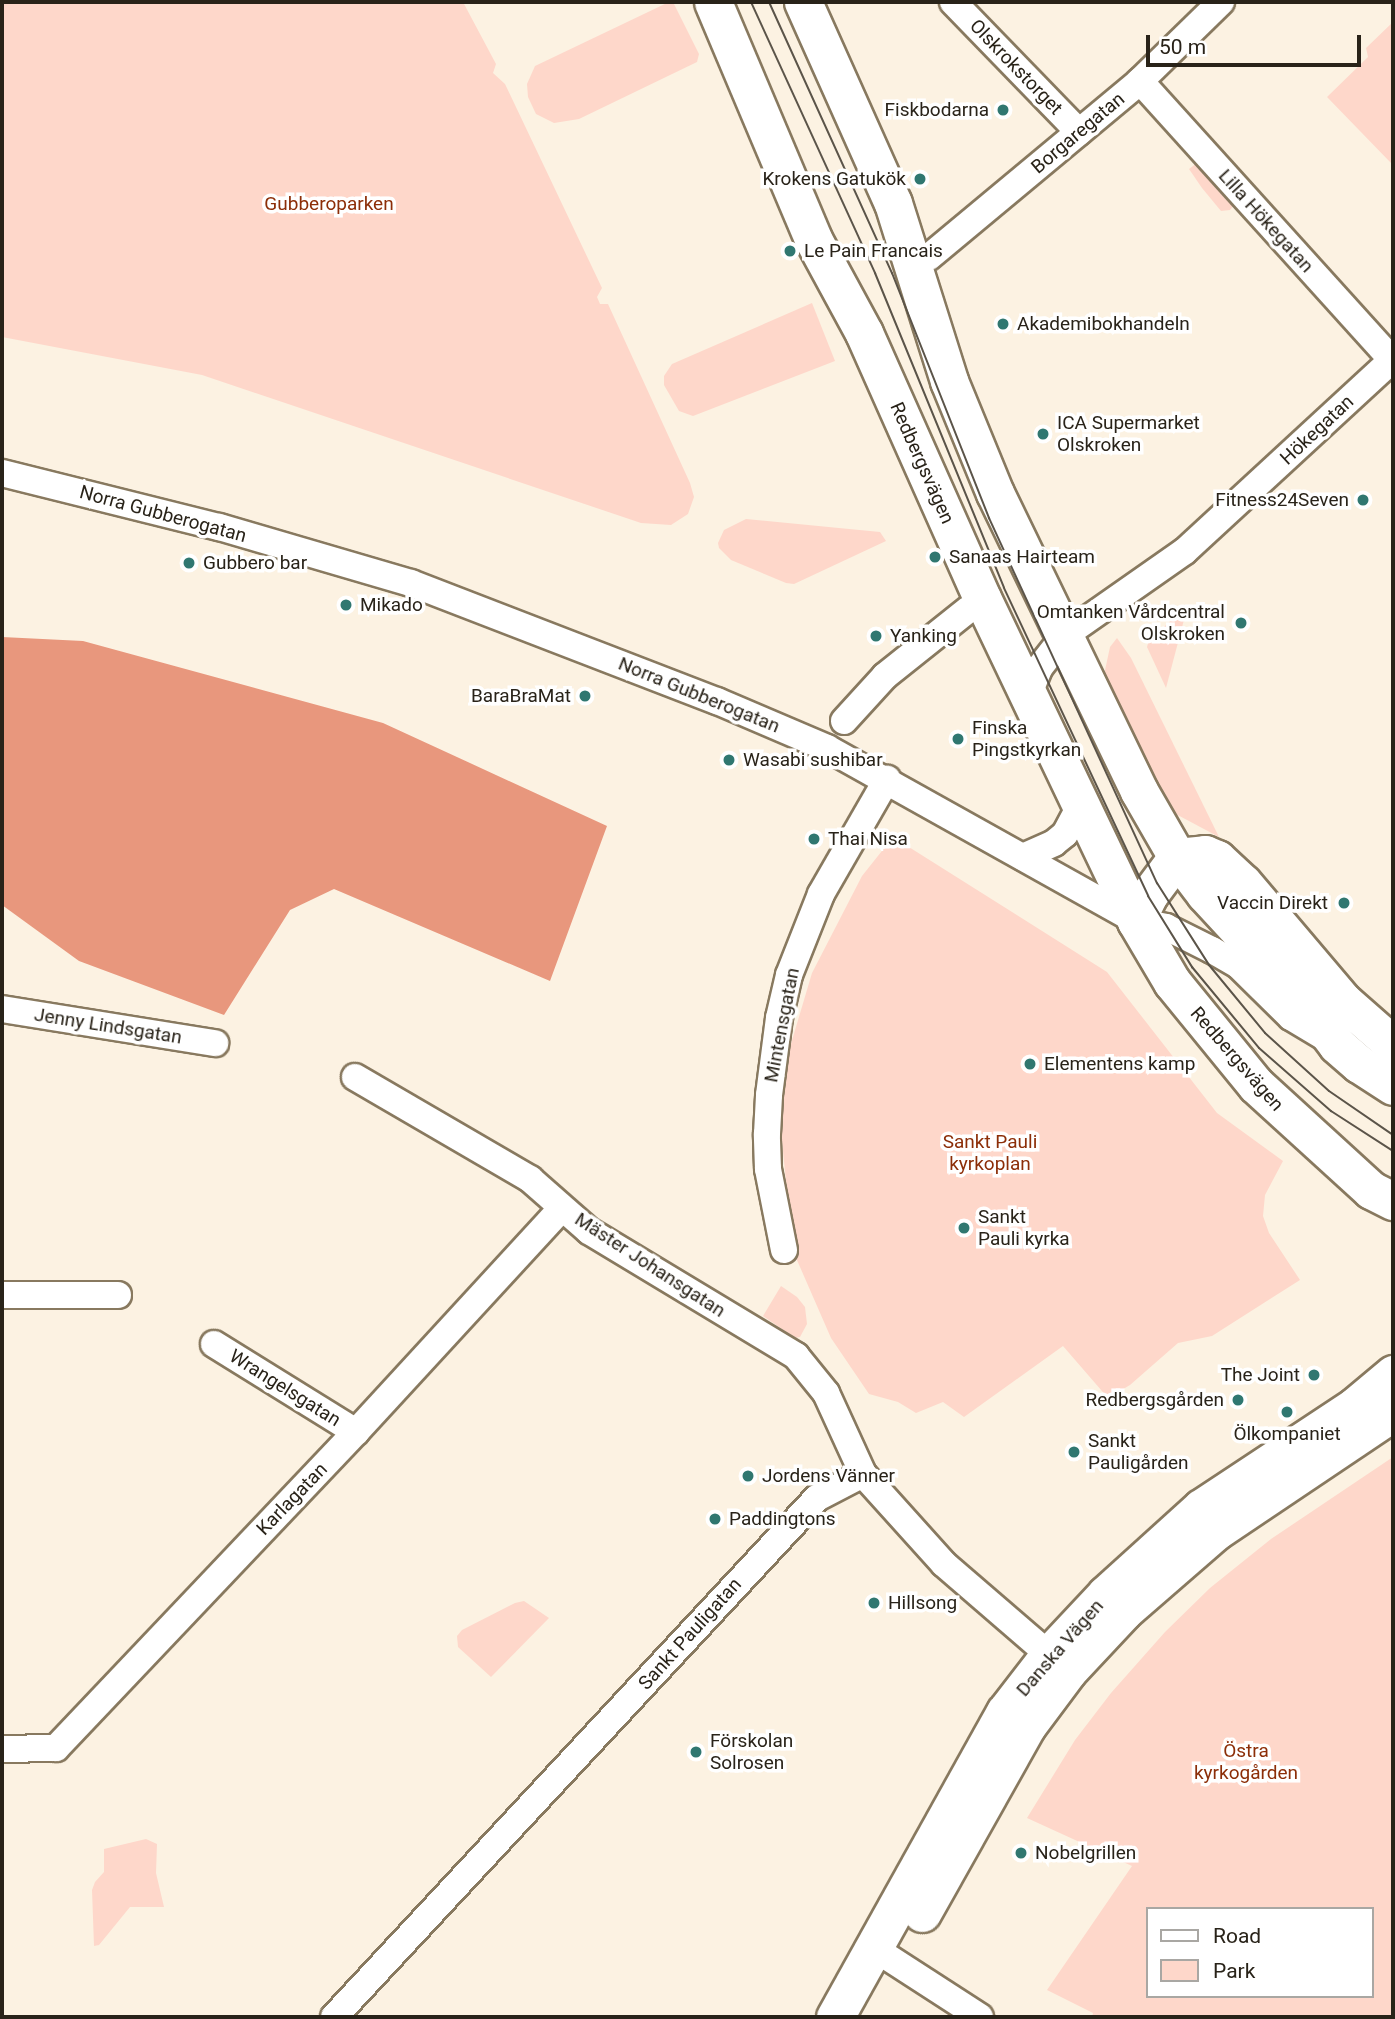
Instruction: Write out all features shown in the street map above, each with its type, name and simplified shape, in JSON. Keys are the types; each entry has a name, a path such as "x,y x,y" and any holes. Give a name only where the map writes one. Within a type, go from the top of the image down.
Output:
{"street":[{"name":"Redbergsvägen","path":"713,2 813,239 863,333 1028,696 1136,921 1172,982 1239,1066 1285,1114 1382,1195 1393,1219"},
{"path":"803,2 893,203 942,358 972,439 1139,791 1177,857 1205,894 1303,1000 1337,1045 1359,1064 1393,1086"},
{"name":"Olskrokstorget","path":"953,2 1079,132"},
{"name":"Borgaregatan","path":"929,257 1140,81 1221,2"},
{"name":"Lilla Hökegatan","path":"1140,81 1393,359"},
{"name":"Hökegatan","path":"1028,696 1040,667 1065,635 1185,551 1393,359"},
{"name":"Norra Gubberogatan","path":"2,473 219,527 411,583 717,701 827,748 887,779 1136,921 1188,935 1238,965 1291,1017 1337,1045"},
{"path":"844,721 885,676 969,609"},
{"name":"Mintensgatan","path":"784,1250 768,1169 767,1134 772,1066 782,1007 795,956 821,894 887,779"},
{"path":"1023,857 1054,844 1065,834 1080,806"},
{"path":"1136,921 1148,896 1177,857 1205,854 1228,866 1343,1001 1393,1045"},
{"name":"Jenny Lindsgatan","path":"2,1009 215,1043"},
{"name":"Mäster Johansgatan","path":"355,1077 530,1179 589,1231 796,1356 826,1393 863,1474"},
{"name":"Karlagatan","path":"2,1749 56,1748 356,1432 562,1208"},
{"path":"2,1295 118,1295"},
{"name":"Wrangelsgatan","path":"214,1344 356,1432"},
{"name":"Danska Vägen","path":"835,2017 884,1955 1027,1726 1058,1663 1106,1594 1201,1508 1355,1406 1393,1374"},
{"name":"Danska Vägen","path":"1058,1663 1207,1539 1393,1412"},
{"path":"863,1474 944,1564 1058,1663"},
{"name":"Sankt Pauligatan","path":"334,2017 817,1498 863,1474"},
{"path":"884,1955 980,2017"},
{"name":"Danska Vägen","path":"862,2017 884,1955"}],"green space":[{"name":"Gubberoparken","path":"2,2 463,2 496,64 493,73 505,84 602,288 597,297 600,304 608,304 690,483 694,497 688,514 671,525 641,523 202,375 2,337"},
{"path":"673,2 699,54 697,62 579,119 554,123 536,114 528,97 527,84 535,66"},
{"path":"1393,22 1391,163 1327,97 1368,57 1366,48"},
{"path":"1197,163 1237,201 1230,210 1221,211 1202,188 1189,169"},
{"path":"812,303 835,361 693,416 679,411 664,385 664,376 672,364"},
{"path":"746,519 880,532 886,541 794,584 786,583 731,560 719,548 718,543 724,530"},
{"path":"1181,612 1185,616 1166,688 1147,647 1149,640"},
{"path":"1117,638 1131,658 1219,837 1172,812 1122,716 1104,675 1110,647"},
{"name":"Sankt Pauli kyrkoplan","path":"893,837 1107,972 1217,1113 1283,1161 1265,1195 1263,1216 1269,1233 1300,1280 1212,1336 1178,1343 1130,1385 1108,1398 1063,1346 964,1417 943,1402 916,1413 898,1402 869,1394 831,1338 793,1251 777,1091 812,973 862,876"},
{"path":"781,1286 797,1297 805,1307 807,1324 800,1337 795,1338 763,1316"},
{"name":"Östra kyrkogården","path":"1393,1457 1393,2017 1092,2017 1093,2013 1047,1990 1132,1866 1027,1818 1075,1740 1111,1693 1165,1632 1210,1588 1271,1539"},
{"path":"524,1601 549,1618 491,1677 458,1647 457,1636 462,1630"},
{"path":"146,1839 157,1844 156,1873 164,1907 130,1907 99,1945 94,1946 92,1890 104,1872 104,1849"}],"shaded area":[{"path":"2,637 83,641 383,723 607,826 550,981 334,889 290,910 224,1015 79,961 2,905"}],"tram line":[{"path":"751,2 875,273 1004,588 1148,896 1192,967 1259,1048 1331,1111 1393,1151"},
{"path":"769,2 892,273 989,518 1157,883 1209,965 1265,1033 1329,1091 1393,1135"}],"place":[{"name":"Fiskbodarna","path":"1003,110"},
{"name":"Krokens Gatukök","path":"920,179"},
{"name":"Le Pain Francais","path":"790,251"},
{"name":"Akademibokhandeln","path":"1003,324"},
{"name":"ICA Supermarket Olskroken","path":"1043,434"},
{"name":"Fitness24Seven","path":"1363,500"},
{"name":"Sanaas Hairteam","path":"935,557"},
{"name":"Gubbero bar","path":"189,563"},
{"name":"Mikado","path":"346,605"},
{"name":"Omtanken Vårdcentral Olskroken","path":"1241,623"},
{"name":"Yanking","path":"876,636"},
{"name":"BaraBraMat","path":"585,696"},
{"name":"Finska Pingstkyrkan","path":"958,739"},
{"name":"Wasabi sushibar","path":"729,760"},
{"name":"Thai Nisa","path":"814,839"},
{"name":"Vaccin Direkt","path":"1344,903"},
{"name":"Elementens kamp","path":"1030,1064"},
{"name":"Sankt Pauli kyrka","path":"964,1228"},
{"name":"The Joint","path":"1314,1375"},
{"name":"Redbergsgården","path":"1238,1400"},
{"name":"Ölkompaniet","path":"1287,1412"},
{"name":"Sankt Pauligården","path":"1074,1452"},
{"name":"Jordens Vänner","path":"748,1476"},
{"name":"Paddingtons","path":"715,1519"},
{"name":"Hillsong","path":"874,1603"},
{"name":"Förskolan Solrosen","path":"696,1752"},
{"name":"Nobelgrillen","path":"1021,1853"}]}
